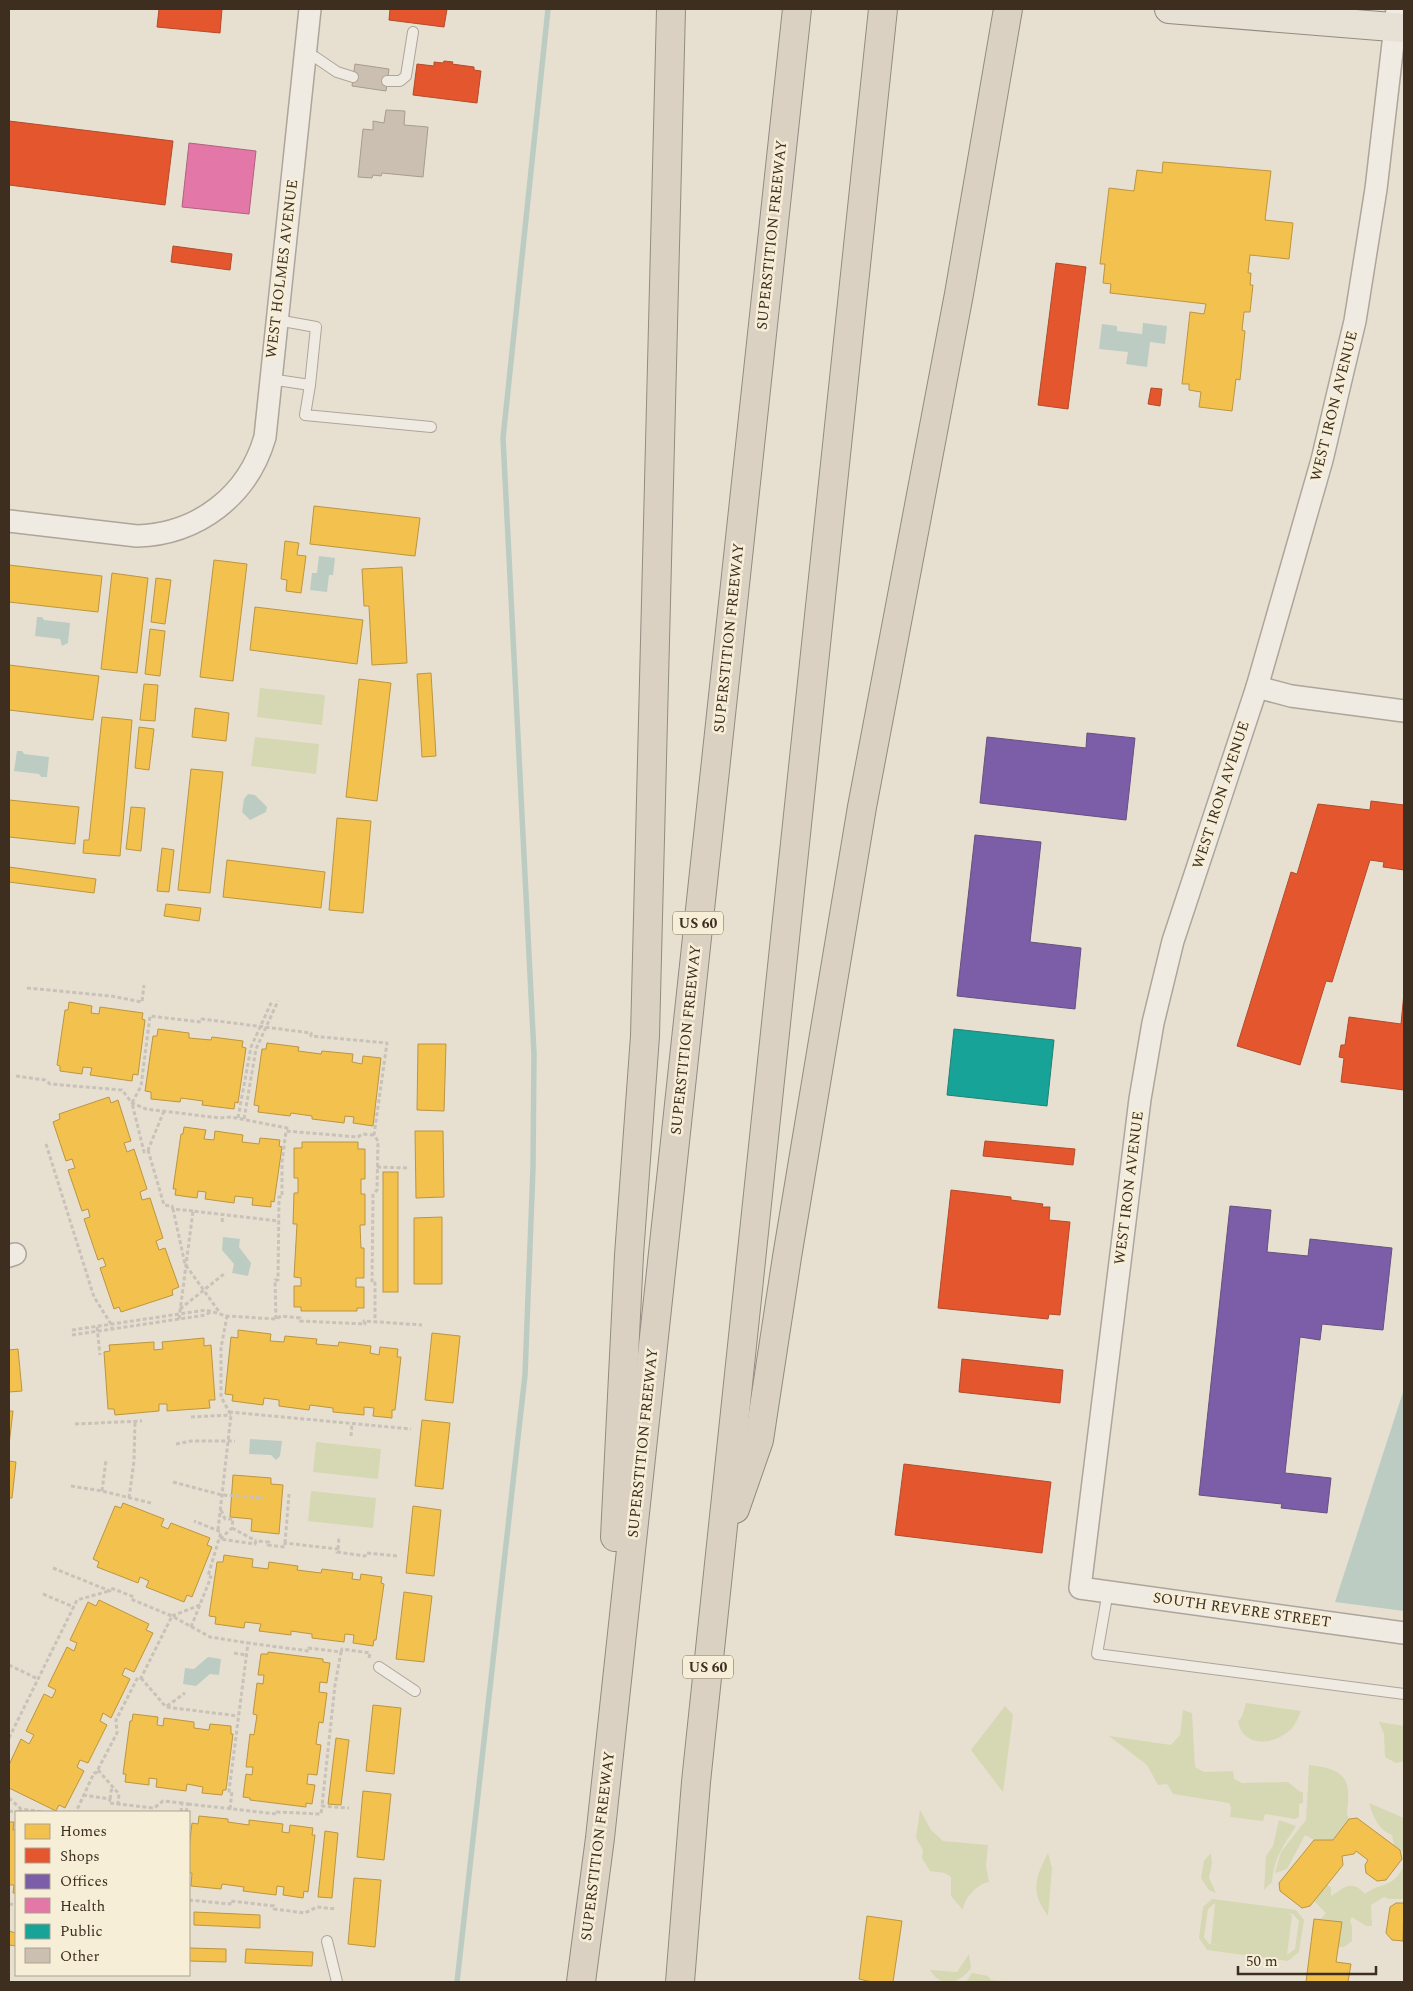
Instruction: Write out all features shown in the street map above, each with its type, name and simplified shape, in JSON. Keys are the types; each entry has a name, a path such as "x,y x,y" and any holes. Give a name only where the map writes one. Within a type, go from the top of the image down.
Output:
{"highway":[{"path":"600,1838 630,1255 645,1036 671,9"},
{"name":"SUPERSTITION FREEWAY","path":"581,1982 600,1838 797,9"},
{"name":"US 60","path":"680,1982 696,1782 883,9"},
{"path":"720,1552 759,1440 792,1228 862,808 957,304 1008,9"}],"main road":[{"path":"1169,9 1399,21"}],"street":[{"name":"WEST HOLMES AVENUE","path":"9,521 137,536 155,535 196,523 214,512 235,492 256,464 265,437 310,9"},
{"name":"WEST IRON AVENUE","path":"1080,1588 1138,1107 1153,1023 1173,941 1257,686 1322,460 1355,321 1376,189 1399,21"},
{"path":"1257,686 1290,696 1404,711"},
{"name":"SOUTH REVERE STREET","path":"1080,1588 1404,1633"}],"lane":[{"path":"388,82 400,81 406,76 413,32"},
{"path":"315,57 337,72 353,77"},
{"path":"277,320 316,327 305,415 431,427"},
{"path":"270,379 310,384"},
{"path":"1108,1591 1097,1654 1404,1694"},
{"path":"379,1667 415,1691"},
{"path":"327,1941 337,1982"}],"path":[{"path":"27,988 111,996 142,1002 144,985"},
{"path":"238,1118 252,1044 272,1001"},
{"path":"244,1119 258,1046 278,1002"},
{"path":"132,1103 140,1086 150,1016 259,1026 311,1033 311,1036 386,1043 374,1136"},
{"path":"255,1038 260,1040"},
{"path":"252,1044 258,1046"},
{"path":"16,1076 45,1080 50,1084 122,1090 132,1103 144,1152 148,1150"},
{"path":"132,1103 146,1109 220,1118 238,1118 287,1128 282,1162 282,1197 279,1197 278,1280 275,1280 276,1319"},
{"path":"164,1111 148,1150 164,1205 172,1206 173,1209 279,1221"},
{"path":"286,1131 358,1137 362,1134 374,1136 378,1141 377,1190 373,1195 372,1283 375,1283 375,1321"},
{"path":"46,1144 94,1297 111,1324 112,1329"},
{"path":"378,1167 407,1168"},
{"path":"173,1209 185,1264 220,1314"},
{"path":"179,1317 193,1211"},
{"path":"222,1222 223,1215"},
{"path":"179,1309 224,1274"},
{"path":"72,1335 179,1317 206,1310 227,1316 276,1319 281,1316 300,1318 300,1321 364,1324 364,1321 375,1321 422,1325"},
{"path":"218,1530 230,1413 221,1397 221,1348 227,1316"},
{"path":"72,1330 179,1317"},
{"path":"97,1327 100,1355"},
{"path":"191,1417 230,1413 411,1430"},
{"path":"129,1498 134,1460 135,1421"},
{"path":"75,1424 142,1421"},
{"path":"351,1436 352,1423"},
{"path":"176,1444 191,1441 235,1441"},
{"path":"102,1491 106,1460"},
{"path":"174,1482 222,1495 263,1498"},
{"path":"71,1486 102,1491 151,1503"},
{"path":"232,1528 256,1540 269,1542 268,1545 284,1547 290,1494"},
{"path":"220,1539 232,1528 233,1520 225,1519 221,1510"},
{"path":"191,1627 210,1578 208,1576 221,1532 194,1521"},
{"path":"339,1536 337,1552 365,1556 366,1552 398,1556"},
{"path":"220,1539 255,1544 256,1540"},
{"path":"285,1543 338,1549"},
{"path":"53,1568 110,1591"},
{"path":"9,1738 77,1600 110,1591 112,1588 134,1597 133,1600 172,1616 210,1637 309,1651 310,1648 341,1652 342,1649 370,1653 368,1660 379,1667"},
{"path":"43,1594 74,1608"},
{"path":"76,1811 94,1772 96,1773 98,1770 117,1733 116,1720 138,1677 141,1678 172,1616 200,1605"},
{"path":"230,1809 232,1791 229,1791 248,1643"},
{"path":"112,1786 109,1803 154,1808 164,1801 277,1814 277,1812 321,1814 335,1685 341,1652"},
{"path":"234,1653 246,1655"},
{"path":"9,1664 38,1679"},
{"path":"141,1678 166,1707 238,1716"},
{"path":"166,1707 185,1693"},
{"path":"98,1770 119,1794 118,1804"},
{"path":"83,1795 110,1799"},
{"path":"9,1798 20,1811"},
{"path":"181,1811 182,1803"},
{"path":"186,1811 188,1804"},
{"path":"322,1806 349,1808"},
{"path":"9,1811 20,1811"},
{"path":"190,1900 230,1904 230,1901 306,1913 317,1907 336,1909"}],"green space":[{"path":"260,688 325,695 322,725 257,717"},
{"path":"255,737 319,744 316,774 251,766"},
{"path":"316,1442 381,1449 378,1479 313,1472"},
{"path":"311,1491 376,1498 373,1528 308,1521"},
{"path":"1246,1703 1301,1711 1292,1728 1285,1734 1269,1741 1253,1740 1241,1730 1238,1721 1242,1717"},
{"path":"1005,1706 1013,1715 1003,1792 971,1750"},
{"path":"1183,1710 1192,1713 1195,1767 1204,1772 1233,1771 1234,1779 1242,1783 1288,1782 1303,1792 1303,1803 1299,1804 1299,1817 1295,1819 1265,1814 1263,1821 1230,1817 1231,1807 1229,1803 1173,1794 1167,1784 1158,1785 1147,1765 1109,1736 1171,1745 1180,1735"},
{"path":"1379,1722 1404,1726 1404,1761 1396,1763 1385,1757 1384,1734"},
{"path":"1309,1765 1332,1770 1343,1777 1348,1791 1347,1812 1349,1819 1333,1840 1314,1840 1305,1835 1287,1869 1275,1873 1281,1852 1306,1820"},
{"path":"1369,1803 1404,1818 1404,1853 1394,1845 1392,1835 1377,1822"},
{"path":"920,1810 931,1830 943,1841 988,1845 986,1866 989,1882 984,1883 972,1892 963,1910 951,1896 951,1877 945,1873 930,1871 922,1858 923,1850 916,1838"},
{"path":"1279,1820 1296,1826 1283,1846 1274,1866 1272,1882 1264,1890 1266,1856 1273,1846"},
{"path":"1048,1853 1052,1868 1048,1916 1039,1900 1036,1885 1040,1870"},
{"path":"1211,1853 1212,1863 1209,1878 1216,1893 1209,1890 1201,1878 1204,1861"},
{"path":"1404,1865 1404,1899 1384,1897 1371,1905 1372,1926 1366,1926 1352,1917 1350,1921 1352,1941 1344,1947 1338,1947 1342,1922 1321,1919 1326,1913 1314,1901 1327,1885 1331,1887 1331,1896 1348,1886 1356,1887 1365,1894 1391,1882 1400,1873"},
{"path":"1212,1899 1296,1910 1304,1920 1299,1952 1288,1961 1207,1950 1199,1938 1203,1907","holes":["1215,1903 1211,1944 1253,1950 1209,1944 1204,1937 1208,1909","1286,1913 1293,1914 1299,1921 1295,1949 1287,1955 1292,1915"]},
{"path":"969,1954 971,1968 956,1980 945,1982 935,1976 930,1970 957,1972"},
{"path":"972,1973 988,1976 991,1980 1017,1982 966,1982"}],"shaded area":[{"path":"1143,323 1167,326 1165,344 1150,342 1147,367 1126,364 1128,352 1099,349 1102,324 1117,326 1117,331 1142,334"},
{"path":"319,556 335,558 333,575 329,575 327,592 310,590 312,573 317,573"},
{"path":"37,617 42,617 44,620 70,623 68,643 62,646 60,639 35,636"},
{"path":"17,751 22,751 24,754 49,757 47,777 41,777 39,774 14,771"},
{"path":"248,794 255,795 267,807 266,812 250,820 242,812 244,799"},
{"path":"223,1237 240,1239 239,1247 251,1263 248,1276 232,1273 234,1264 222,1250"},
{"path":"1404,1389 1404,1611 1335,1602"},
{"path":"250,1439 282,1441 280,1456 276,1460 271,1455 249,1454"},
{"path":"208,1657 221,1659 219,1675 210,1674 196,1686 183,1684 185,1668 194,1669"}],"building: Homes":[{"path":"1163,162 1271,171 1265,220 1293,223 1289,259 1250,255 1248,273 1251,273 1250,285 1253,285 1250,312 1244,312 1242,330 1245,331 1240,380 1236,379 1232,411 1199,407 1201,392 1189,390 1189,384 1182,384 1190,312 1204,314 1206,304 1110,293 1111,284 1103,283 1105,264 1100,264 1109,188 1134,191 1137,170 1162,173"},
{"path":"314,506 420,518 415,556 310,544"},
{"path":"285,541 299,543 297,555 306,556 301,593 286,591 287,580 281,579"},
{"path":"214,560 247,564 233,681 200,677"},
{"path":"9,565 102,576 98,612 9,602"},
{"path":"402,567 407,663 372,665 369,606 364,606 362,569"},
{"path":"112,573 148,578 137,673 101,669"},
{"path":"156,578 171,580 165,624 151,622"},
{"path":"255,607 363,620 357,664 250,650"},
{"path":"150,629 165,631 160,676 145,674"},
{"path":"9,665 99,676 93,720 9,710"},
{"path":"431,673 436,756 422,757 417,674"},
{"path":"359,679 391,683 377,801 346,797"},
{"path":"144,684 158,685 155,721 140,720"},
{"path":"195,708 229,713 226,741 192,737"},
{"path":"102,717 132,720 120,856 83,853 84,840 89,840"},
{"path":"139,727 154,729 149,770 135,768"},
{"path":"191,769 223,772 210,893 178,890"},
{"path":"9,800 79,807 75,844 9,837"},
{"path":"131,807 145,808 141,851 126,849"},
{"path":"337,818 371,821 363,913 329,910"},
{"path":"162,848 174,850 169,892 157,891"},
{"path":"227,860 325,872 321,908 223,897"},
{"path":"9,867 96,879 94,893 9,882"},
{"path":"166,904 201,908 199,921 164,916"},
{"path":"69,1002 92,1006 91,1013 99,1014 100,1007 143,1013 142,1019 145,1020 138,1075 133,1074 132,1081 90,1075 92,1068 83,1067 82,1074 60,1071 60,1066 57,1065 65,1010 68,1010"},
{"path":"158,1029 189,1033 189,1038 211,1040 212,1037 243,1041 242,1047 246,1048 238,1103 235,1102 234,1109 202,1105 203,1101 181,1098 180,1102 151,1099 151,1092 145,1091 153,1036 157,1036"},
{"path":"267,1043 299,1047 298,1051 321,1054 322,1051 353,1054 352,1062 362,1064 363,1056 381,1058 373,1126 353,1123 354,1117 345,1116 344,1123 312,1119 312,1116 291,1113 290,1116 258,1112 259,1106 254,1105 262,1049 266,1049"},
{"path":"418,1044 446,1044 444,1111 417,1110"},
{"path":"109,1097 111,1103 118,1100 131,1141 124,1143 127,1152 134,1149 147,1189 140,1192 142,1200 150,1198 163,1238 156,1241 159,1250 165,1248 179,1287 172,1290 173,1295 121,1312 119,1307 114,1309 100,1268 106,1266 103,1258 98,1260 84,1219 90,1217 88,1209 82,1211 68,1170 75,1168 72,1159 66,1161 53,1122 60,1119 59,1114"},
{"path":"184,1127 206,1130 204,1139 214,1140 215,1131 243,1135 242,1142 259,1144 260,1138 280,1140 279,1146 282,1147 274,1202 271,1201 271,1207 252,1205 253,1198 235,1196 234,1203 205,1199 206,1192 198,1191 197,1198 175,1195 176,1189 173,1189 181,1134 183,1134"},
{"path":"415,1131 443,1131 444,1197 416,1198"},
{"path":"302,1142 358,1142 358,1149 365,1149 365,1179 361,1179 361,1194 365,1194 365,1225 360,1225 361,1248 364,1248 364,1278 356,1278 356,1287 364,1287 364,1308 357,1308 357,1311 301,1311 301,1307 294,1307 294,1286 301,1286 301,1278 294,1277 297,1224 293,1224 294,1193 298,1193 298,1178 294,1178 294,1148 302,1148"},
{"path":"383,1172 398,1172 398,1292 383,1292"},
{"path":"442,1217 442,1284 414,1284 414,1218"},
{"path":"238,1330 271,1334 270,1341 284,1342 285,1336 317,1339 316,1344 338,1346 339,1342 371,1346 370,1353 379,1355 380,1347 398,1349 397,1357 401,1357 395,1410 392,1410 392,1418 373,1416 374,1408 364,1407 364,1415 333,1412 333,1408 310,1405 309,1410 279,1406 279,1400 264,1398 263,1405 232,1401 233,1395 225,1394 231,1337 238,1338"},
{"path":"432,1333 460,1336 453,1403 425,1400"},
{"path":"204,1338 204,1346 211,1345 215,1400 209,1400 210,1408 167,1411 167,1404 159,1404 159,1411 115,1415 114,1409 108,1409 104,1352 110,1351 109,1345 154,1342 154,1350 163,1349 162,1342"},
{"path":"18,1349 22,1391 9,1392 9,1350"},
{"path":"9,1411 13,1411 9,1445"},
{"path":"422,1420 450,1423 443,1489 415,1486"},
{"path":"9,1461 16,1462 12,1498 9,1498"},
{"path":"233,1475 271,1478 271,1484 283,1485 279,1534 251,1531 252,1519 230,1517"},
{"path":"123,1503 164,1519 161,1526 168,1529 171,1523 210,1538 207,1545 212,1547 192,1597 187,1595 184,1602 146,1587 149,1581 140,1577 138,1583 97,1567 99,1562 93,1559 115,1506 121,1508"},
{"path":"413,1506 441,1510 434,1576 406,1573"},
{"path":"224,1555 253,1559 252,1567 268,1569 269,1562 298,1566 297,1570 321,1573 322,1569 353,1573 352,1579 360,1580 361,1574 382,1577 381,1583 384,1584 376,1640 374,1640 373,1646 353,1643 354,1635 345,1634 344,1642 312,1638 312,1634 291,1631 291,1635 259,1631 261,1624 245,1622 244,1628 215,1624 216,1617 209,1616 217,1562 223,1562"},
{"path":"404,1592 432,1596 424,1662 396,1659"},
{"path":"99,1600 149,1624 146,1630 153,1633 134,1672 125,1668 122,1675 130,1679 111,1718 103,1713 100,1721 107,1725 88,1763 80,1760 77,1767 84,1771 65,1808 59,1805 56,1811 9,1788 9,1765 21,1739 29,1744 34,1735 26,1731 44,1694 52,1698 56,1690 48,1686 67,1647 74,1651 77,1643 70,1640 88,1602 96,1606"},
{"path":"268,1652 323,1659 323,1662 330,1663 327,1683 320,1682 319,1692 327,1693 323,1723 319,1722 316,1744 321,1745 317,1775 308,1774 307,1784 315,1785 312,1804 306,1803 306,1807 250,1800 250,1798 243,1797 246,1774 252,1775 253,1767 246,1767 250,1734 254,1735 257,1715 253,1714 257,1683 263,1684 264,1675 258,1675 261,1654 268,1654"},
{"path":"373,1705 401,1708 394,1774 366,1771"},
{"path":"133,1714 158,1717 157,1725 163,1726 164,1718 194,1722 194,1728 209,1730 210,1724 231,1726 231,1734 233,1734 226,1790 223,1790 222,1795 202,1793 203,1787 187,1784 186,1791 156,1787 157,1779 149,1778 149,1785 125,1782 126,1774 123,1774 130,1721 132,1721"},
{"path":"336,1738 349,1740 341,1805 328,1804"},
{"path":"363,1791 391,1794 384,1860 357,1857"},
{"path":"199,1816 228,1819 228,1822 249,1825 249,1820 283,1824 282,1832 289,1833 290,1825 313,1828 312,1835 315,1835 308,1892 304,1891 303,1898 283,1895 284,1887 277,1886 276,1895 243,1891 244,1887 222,1884 221,1889 191,1886 190,1840 192,1823 198,1824"},
{"path":"1357,1818 1400,1850 1402,1859 1386,1880 1377,1881 1366,1873 1365,1865 1368,1860 1356,1851 1354,1854 1342,1856 1343,1865 1310,1906 1302,1908 1280,1891 1279,1883 1314,1840 1333,1840 1349,1819"},
{"path":"9,1822 14,1822 15,1893 13,1893 14,1885 9,1885"},
{"path":"325,1831 338,1833 332,1898 318,1897"},
{"path":"354,1878 381,1880 375,1947 348,1944"},
{"path":"1396,1903 1404,1903 1403,1941 1392,1940 1386,1933 1390,1907"},
{"path":"194,1912 260,1915 260,1928 194,1925"},
{"path":"867,1916 902,1921 893,1982 872,1982 859,1979"},
{"path":"1314,1919 1342,1922 1336,1962 1351,1964 1348,1982 1306,1982"},
{"path":"9,1931 15,1933 15,1946 9,1945"},
{"path":"190,1948 226,1949 226,1962 190,1961"},
{"path":"246,1949 313,1952 312,1966 245,1963"}],"building: Shops":[{"path":"159,9 222,9 220,33 157,27"},
{"path":"390,9 447,9 444,27 389,20"},
{"path":"444,61 474,67 474,70 481,71 477,103 413,95 417,64 434,66 434,62 443,63"},
{"path":"9,121 173,141 165,205 9,185"},
{"path":"173,246 232,254 230,270 171,262"},
{"path":"1056,263 1086,267 1068,409 1038,405"},
{"path":"1151,388 1162,389 1160,406 1148,404"},
{"path":"1371,801 1404,805 1404,870 1383,867 1384,862 1370,860 1332,982 1326,981 1300,1065 1237,1046 1291,872 1297,874 1318,804 1370,810"},
{"path":"1404,993 1404,1090 1341,1082 1344,1058 1339,1057 1341,1045 1345,1045 1349,1017 1401,1024"},
{"path":"985,1141 1075,1149 1073,1165 983,1156"},
{"path":"951,1190 1011,1197 1011,1200 1043,1204 1042,1207 1050,1207 1049,1220 1070,1222 1060,1315 1049,1314 1048,1319 938,1308"},
{"path":"962,1359 1063,1370 1060,1403 959,1392"},
{"path":"904,1464 1051,1482 1042,1553 895,1535"}],"building: Offices":[{"path":"1087,733 1135,738 1126,820 980,803 987,737 1086,748"},
{"path":"975,835 1041,842 1030,942 1081,948 1075,1009 957,996"},
{"path":"1230,1206 1271,1210 1267,1252 1308,1256 1310,1239 1392,1248 1383,1330 1322,1324 1320,1340 1300,1337 1285,1473 1331,1478 1327,1513 1281,1508 1282,1504 1199,1495"}],"building: Health":[{"path":"189,143 256,151 249,214 182,207"}],"building: Public":[{"path":"954,1029 1054,1040 1047,1106 947,1095"}],"building: Other":[{"path":"355,64 389,69 386,91 352,86"},
{"path":"386,110 405,111 404,125 428,127 423,177 382,173 381,176 373,175 372,178 358,177 363,129 373,130 373,121 384,123"}],"waterway":[{"path":"457,1982 525,1375 533,1168 534,1054 503,438 548,9"}]}
